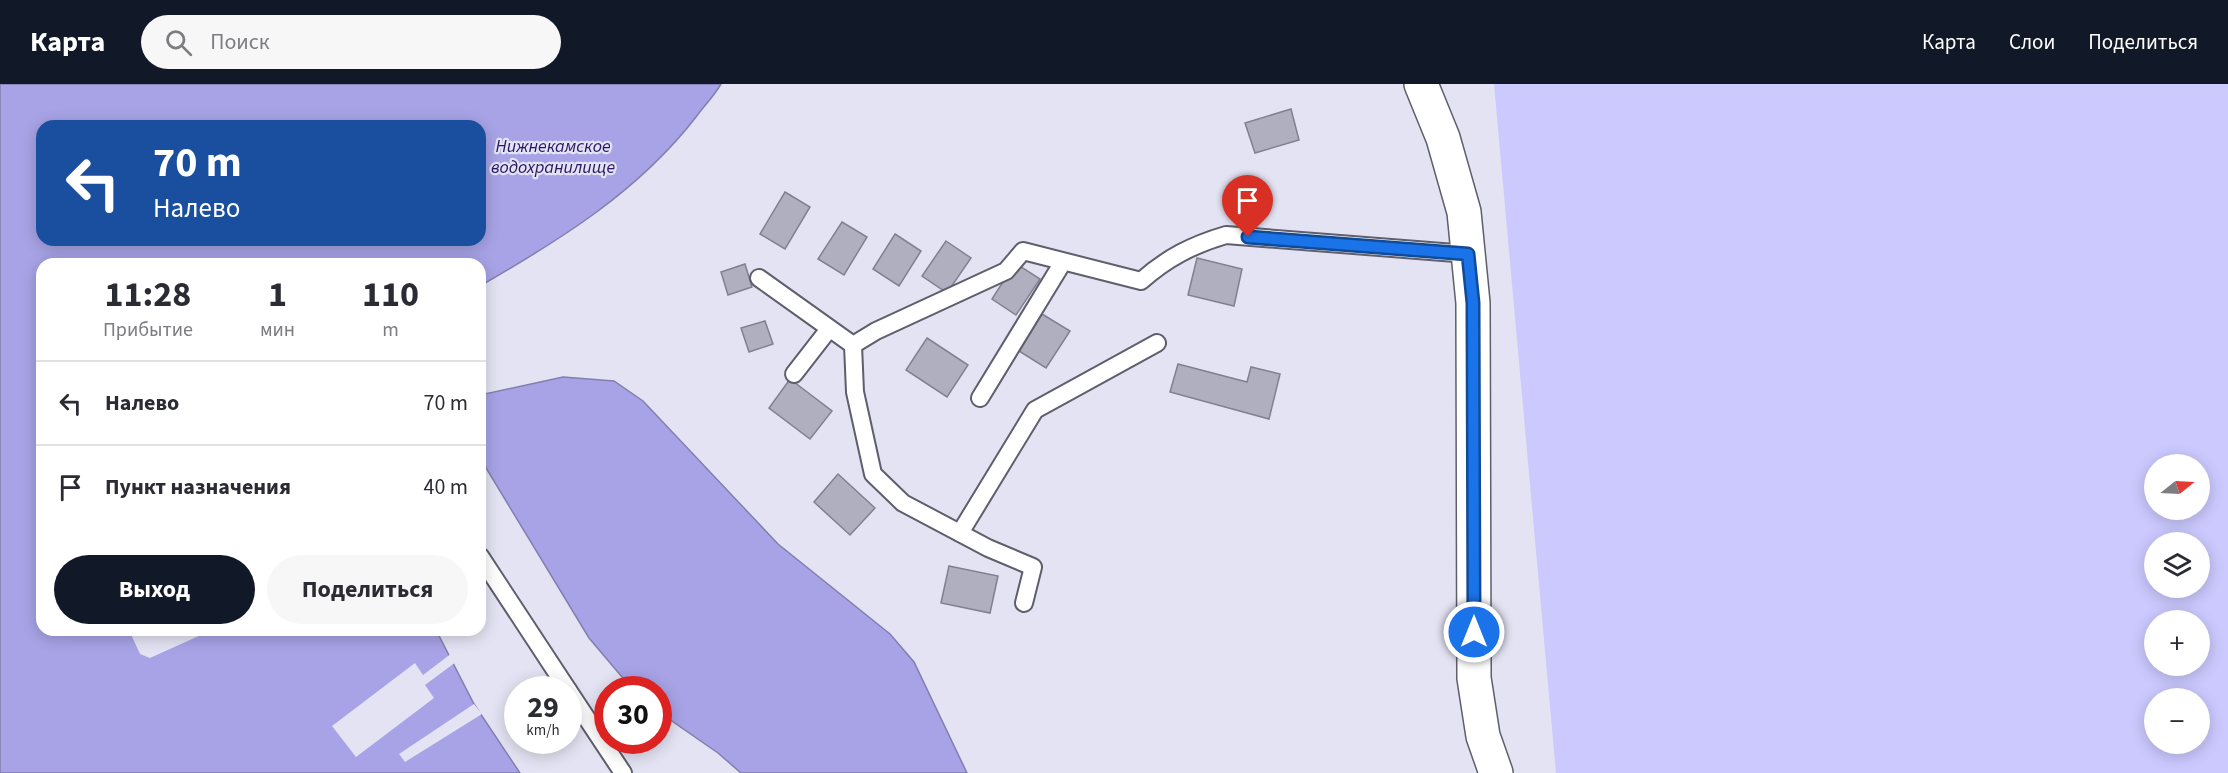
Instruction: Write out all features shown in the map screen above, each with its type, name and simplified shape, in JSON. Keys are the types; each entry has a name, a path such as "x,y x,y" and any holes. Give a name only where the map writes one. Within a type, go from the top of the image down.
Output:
{"street":[{"path":"1421,84 1443,138 1464,212 1473,303 1474,678 1484,736 1496,773"}],"lane":[{"path":"853,345 876,331 1006,271 1023,251 1141,281 1163,262 1193,245 1226,236 1468,254"},
{"path":"980,398 1063,262"},
{"path":"759,278 853,345"},
{"path":"794,374 830,329"},
{"path":"960,533 1035,410 1158,343"},
{"path":"853,345 855,392 873,474 903,503 1033,567 1024,603"},
{"path":"486,565 559,676"},
{"path":"582,711 623,773"}],"shaded area":[{"path":"1494,84 2228,84 2228,773 1556,773"}],"water":[{"name":"Нижнекамское водохранилище","path":"0,84 721,84 674,144 624,191 568,232 486,282 486,258 36,258 36,636 439,636 474,704 504,749 504,754 507,754 520,773 0,773"},
{"path":"563,377 614,381 643,401 778,544 890,634 914,662 967,773 741,773 718,753 672,721 672,676 621,676 589,638 486,468 486,394"}],"pier":[{"path":"132,636 199,636 150,658 140,654"},
{"path":"452,653 456,662 425,685 434,698 356,757 332,726 415,663 423,675"},
{"path":"474,704 482,714 405,762 399,754"}],"building":[{"path":"1291,109 1299,140 1255,153 1245,123"},
{"path":"785,192 810,207 785,249 760,234"},
{"path":"842,222 867,237 844,275 818,259"},
{"path":"895,234 921,251 899,286 873,269"},
{"path":"946,241 971,258 947,293 922,276"},
{"path":"1197,258 1242,269 1234,306 1188,295"},
{"path":"1015,263 1040,279 1016,315 992,299"},
{"path":"745,264 752,287 728,295 721,272"},
{"path":"1042,314 1070,331 1046,368 1019,351"},
{"path":"765,321 773,344 749,352 741,328"},
{"path":"927,338 968,365 947,397 906,370"},
{"path":"1178,364 1247,382 1251,367 1280,374 1269,419 1170,392"},
{"path":"790,379 832,411 810,439 769,408"},
{"path":"838,474 875,508 850,535 814,502"},
{"path":"949,566 998,576 990,613 941,603"}],"route":[{"path":"1248,237 1468,254 1473,303 1474,632"}]}
